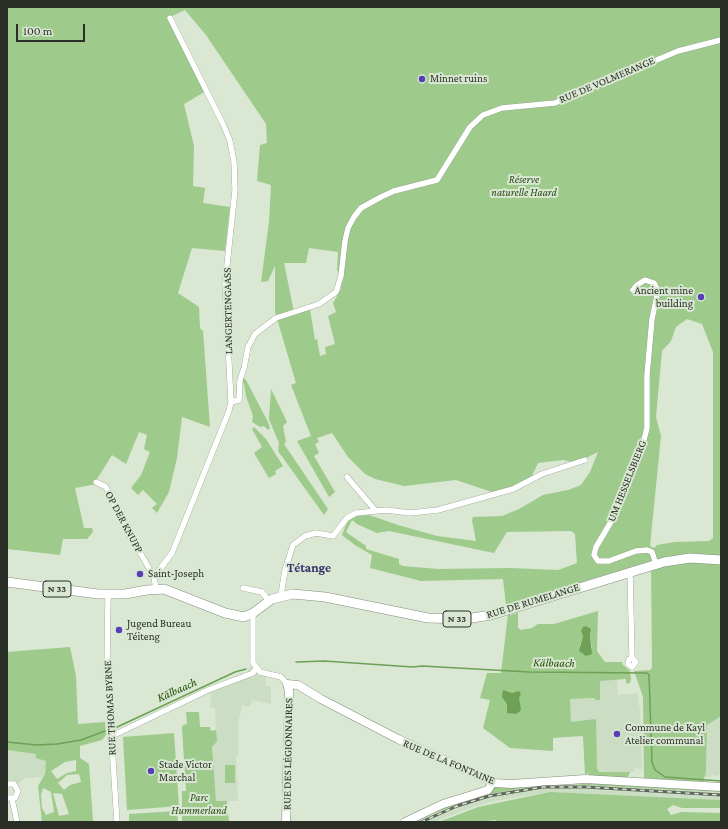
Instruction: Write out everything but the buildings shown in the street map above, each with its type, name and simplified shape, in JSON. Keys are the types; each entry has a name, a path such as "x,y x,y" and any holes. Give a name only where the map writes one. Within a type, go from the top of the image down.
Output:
{"main road":[{"name":"RUE DE RUMELANGE","path":"253,613 268,600 281,595 301,594 428,618 466,619 498,613 656,564 690,558 721,560"},
{"name":"N 33","path":"7,582 108,594 125,594 156,589 172,591 225,613 244,616 253,613"}],"street":[{"name":"LANGERTENGAASS","path":"154,577 172,553 229,411 231,402 225,284 235,190 234,162 230,141 223,124 170,18"},
{"name":"RUE DE VOLMERANGE","path":"231,402 239,400 240,380 248,348 255,334 276,318 310,309 336,292 341,276 345,240 348,228 361,208 394,191 437,180 470,127 483,115 502,108 555,103 678,50 721,40"},
{"name":"UM HESSELSBIERG","path":"633,290 637,285 645,280 654,283 658,291 652,319 647,375 647,428 640,456 614,515 596,547 594,555 598,561 609,561 632,552 647,550 652,552 656,564"},
{"path":"281,595 284,570 295,542 310,534 333,536 347,518 356,513 374,510 410,513 438,510 513,489 542,474 584,460"},
{"path":"347,477 374,510"},
{"name":"OP DER KNUPP","path":"96,482 106,487 118,514 154,577 156,589"},
{"path":"630,572 632,658"},
{"path":"244,588 262,592 268,600"},
{"name":"RUE THOMAS BYRNE","path":"108,594 107,669 117,822"},
{"path":"111,734 116,734 208,690 252,673 256,668 253,663 252,653 253,613"},
{"name":"RUE DES LÉGIONNAIRES","path":"256,668 265,674 280,677 287,684 289,691 286,822"},
{"name":"RUE DE LA FONTAINE","path":"287,684 298,685 321,700 398,739 492,782 511,784 584,779 721,787"},
{"path":"405,822 444,804 488,790 492,782"},
{"path":"7,784 14,784 18,788 17,796 10,799 18,822"}],"shaded area":[{"path":"586,626 591,629 590,636 592,654 586,656 579,651 583,636 581,631 583,627"},
{"path":"253,663 265,674 266,686 271,687 271,704 252,700 250,707 242,705 238,723 238,755 236,755 238,801 216,801 212,746 216,730 215,708 210,707 212,694 208,694 208,688 247,672"},
{"path":"600,680 617,680 618,695 637,693 640,711 642,769 634,768 634,772 599,772 586,721 571,722 570,699 595,698 600,700"},
{"path":"503,690 512,693 519,691 521,694 519,698 521,710 516,714 507,713 507,704 502,697"},
{"path":"721,716 721,775 714,776 713,773 711,777 704,777 706,772 707,725"},
{"path":"7,750 36,754 38,758 46,761 44,777 25,778 18,784 7,782"},
{"path":"568,784 721,792 721,800 550,792 495,801 476,806 434,822 415,822 437,812 484,795 536,786"}],"green space":[{"name":"Réserve naturelle Haard","path":"7,7 721,7 721,716 707,725 706,772 703,782 644,778 643,697 634,671 650,670 652,668 651,561 506,605 503,579 421,581 370,568 372,555 342,535 348,520 355,516 369,515 437,536 476,541 472,520 473,517 502,516 519,509 543,495 568,490 581,485 590,472 598,452 576,463 563,460 538,463 530,480 498,494 456,480 404,486 375,479 365,474 348,457 332,433 317,438 319,442 315,444 319,453 314,456 335,492 329,497 297,441 311,436 291,385 296,383 275,312 275,266 268,281 261,282 269,222 271,185 257,181 260,145 267,143 266,124 206,35 185,10 170,17 206,91 184,104 194,146 193,186 205,188 203,203 230,207 225,251 192,248 178,293 199,307 200,328 203,331 210,427 182,417 177,458 169,492 157,513 152,508 157,504 143,490 138,495 131,488 141,475 150,452 144,449 147,435 139,432 126,464 112,455 97,479 97,484 75,488 84,528 92,528 93,532 87,539 63,539 60,555 7,549","holes":["309,248 338,252 337,270 341,276 341,289 333,303 336,312 328,316 335,344 325,347 326,354 320,356 317,339 315,340 310,309 294,312 284,263 306,263","687,319 702,324 713,352 713,538 709,541 675,542 657,545 654,548 650,546 661,436 656,417 662,351 671,341 676,327","352,520 357,524 377,533 389,531 494,553 507,532 571,531 575,534 577,563 558,570 511,568 438,569 403,566 399,564 399,559 366,549 366,546 346,532"]},
{"path":"241,376 246,380 268,422 270,428 268,430 264,426 260,427 252,422 253,416 246,396 244,384 240,380"},
{"path":"271,389 287,422 283,426 286,442 284,444 328,509 324,515 278,451 279,443 269,419"},
{"path":"254,427 266,439 283,466 275,471 276,474 269,478 254,453 262,447 252,429"},
{"path":"518,611 518,628 521,630 532,628 538,624 554,624 598,611 597,651 605,662 622,662 623,665 630,671 631,679 630,683 626,684 626,679 600,681 600,700 595,700 595,698 570,699 571,722 596,719 597,768 599,772 630,772 628,777 588,776 589,773 585,774 583,736 553,738 553,751 510,748 483,728 490,700 480,698 487,673 501,673 508,614 511,615 517,613","holes":["581,631 591,633 592,648 581,653 580,646 583,636"]},
{"path":"70,647 76,676 78,724 105,722 106,735 102,740 80,746 80,758 89,764 93,822 42,822 38,786 45,774 46,761 36,758 36,754 7,750 7,652","holes":["76,760 76,771 67,773 57,779 51,771 65,762","79,774 81,782 70,785 64,790 58,783 67,775","43,788 51,792 54,812 46,815 42,808 41,795","53,793 62,794 69,814 59,816"]},
{"name":"Parc Hummerland","path":"186,712 199,712 200,727 210,727 211,731 216,730 217,741 212,747 216,801 227,801 229,822 182,822 182,791 186,791 182,728 183,725 187,724"},
{"name":"Stade Victor Marchal","path":"174,733 179,806 127,810 123,737"},
{"path":"225,765 235,765 235,783 225,783"},
{"path":"553,781 721,789 721,792 568,784 536,786 484,795 437,812 415,822 408,822 439,807 491,791 495,786"},
{"path":"550,792 721,800 721,808 682,808 673,805 667,809 671,815 681,812 721,813 721,822 497,822 496,820 480,822 439,822 478,807"},
{"path":"177,811 178,822 129,822 129,814"}],"waterway":[{"name":"Kälbaach","path":"296,662 324,661 413,667 422,666 529,672 647,673 649,675 652,762 655,770 665,777 721,781"},
{"name":"Kälbaach","path":"115,728 235,672 246,669"},
{"name":"Kälbaach","path":"7,742 37,745 57,744 81,740 105,731"}],"railway":[{"path":"421,822 457,806 489,796 543,787 586,787 721,795"}],"place":[{"name":"Minnet ruins","path":"422,79"},
{"name":"Ancient mine building","path":"701,297"},
{"name":"Saint-Joseph","path":"140,574"},
{"name":"Jugend Bureau Téiteng","path":"119,630"},
{"name":"Commune de Kayl Atelier communal","path":"617,734"},
{"name":"Stade Victor Marchal","path":"151,771"}],"district":[{"name":"Tétange","path":"309,568"}]}
